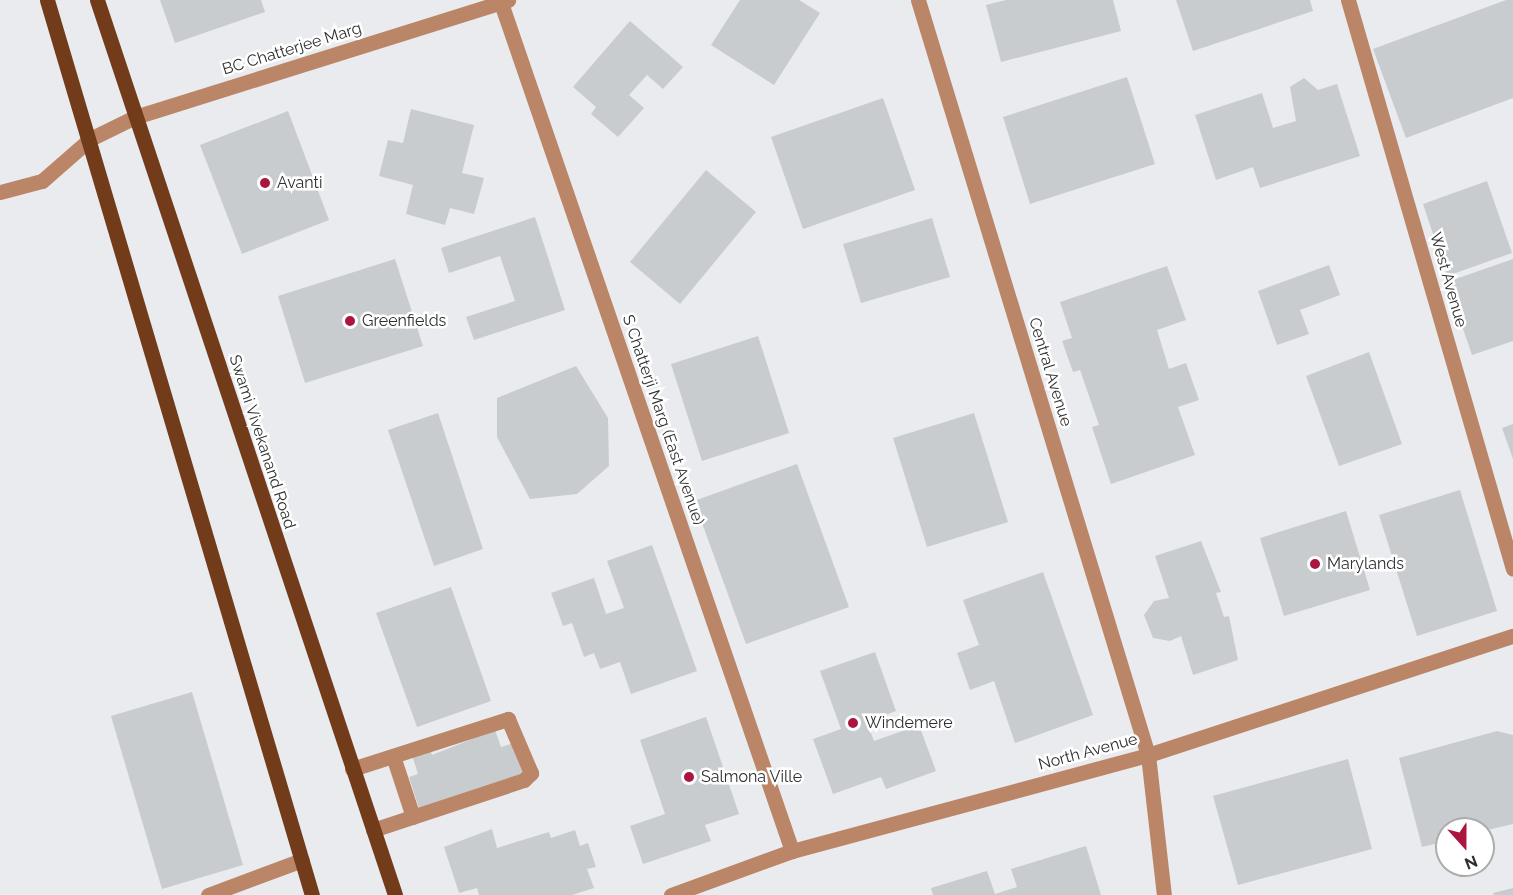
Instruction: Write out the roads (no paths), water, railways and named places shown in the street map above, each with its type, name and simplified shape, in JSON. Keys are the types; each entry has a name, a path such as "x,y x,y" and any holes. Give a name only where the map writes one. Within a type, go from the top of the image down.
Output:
{"main road":[{"path":"47,0 312,895"},
{"name":"Swami Vivekanand Road","path":"97,0 394,895"}],"street":[{"name":"Central Avenue","path":"918,0 1148,755 1164,895"},
{"name":"West Avenue","path":"1348,0 1513,569"},
{"name":"BC Chatterjee Marg","path":"0,192 42,180 90,139 135,117 503,1"},
{"name":"S Chatterji Marg (East Avenue)","path":"503,1 792,851"},
{"name":"North Avenue","path":"671,895 792,851 1148,755 1513,636"},
{"path":"352,769 510,719 531,773 524,780 373,830"},
{"path":"393,756 413,817"},
{"path":"208,895 302,860"}],"place":[{"name":"Avanti","path":"265,183"},
{"name":"Greenfields","path":"350,321"},
{"name":"Marylands","path":"1315,564"},
{"name":"Windemere","path":"853,723"},
{"name":"Salmona Ville","path":"689,777"}]}
